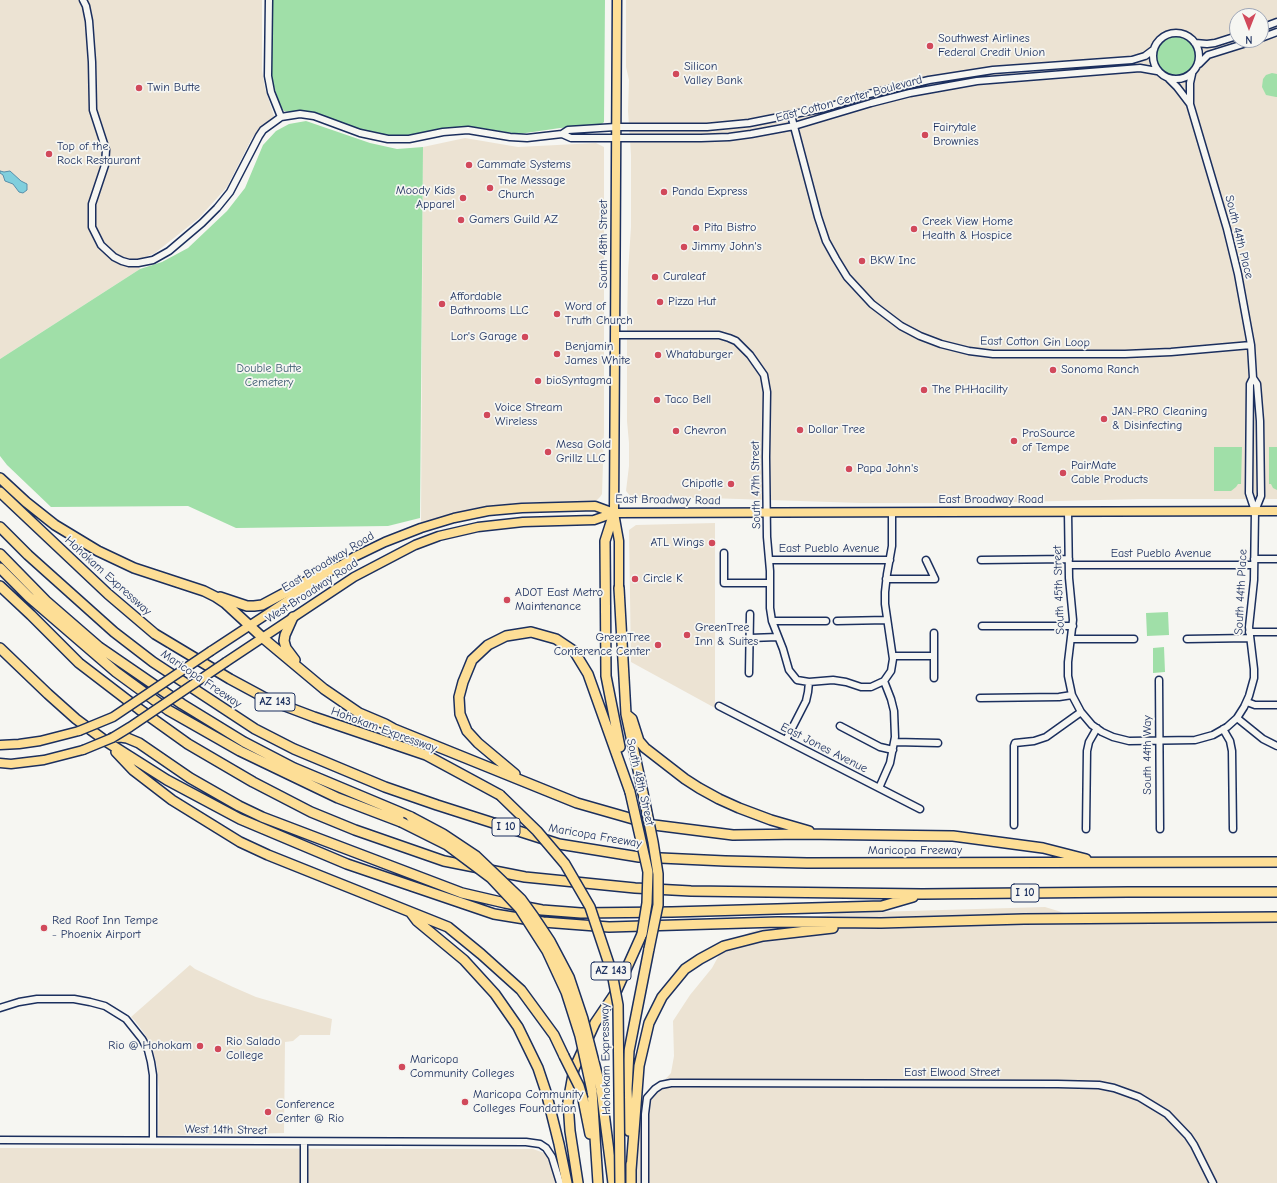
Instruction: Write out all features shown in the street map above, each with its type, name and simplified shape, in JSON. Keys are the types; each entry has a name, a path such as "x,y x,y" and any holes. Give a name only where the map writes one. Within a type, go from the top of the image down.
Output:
{"highway":[{"path":"0,478 26,502 55,525 98,552 134,568 247,606 254,606 268,602 341,566"},
{"name":"Hohokam Expressway","path":"0,492 108,594 155,634 230,679 269,700 426,755 500,795 537,831 565,864 590,907 612,973 618,1005 620,1183"},
{"name":"South 48th Street","path":"578,1183 570,1130 568,1102 574,1069 595,1023 616,992 642,934 647,903 648,872 613,715 606,676 605,541 614,513"},
{"name":"Maricopa Freeway","path":"0,527 28,555 120,636 153,662 255,729 294,749 385,787 559,844 639,857 725,862 1277,862"},
{"path":"0,554 46,601 99,647 182,704 244,742 294,768 411,817 443,834 481,860 521,899 550,941 568,977 583,1019 601,1089 613,1183"},
{"path":"0,568 29,597 116,672 168,710 240,752 338,798 401,822 447,845 490,878 520,909 547,951 566,992 580,1036 592,1091 598,1183"},
{"name":"I 10","path":"0,586 31,614 79,663 188,744 253,782 312,812 355,830 444,861 525,877 635,888 690,891 922,894 1277,892"},
{"name":"South 48th Street","path":"619,588 626,714 653,842 658,874 658,905 630,1051 627,1089 631,1183"},
{"path":"204,591 225,603 262,638 324,689 359,713 394,729 577,803 654,825 733,835 823,834 953,836 1043,848 1099,863"},
{"path":"293,617 284,641 286,648 303,671"},
{"path":"522,780 478,743 467,731 460,714 460,697 463,682 472,660 488,645 506,636 530,632 556,639 574,651 588,674 630,792"},
{"path":"0,648 70,714 167,780 240,819 347,864 494,914 543,922 609,926 778,922 881,923 1024,918 1277,917"},
{"path":"626,714 632,719 640,741 645,748 699,788 719,799 765,818 823,834"},
{"path":"110,740 120,737 139,743 190,778 239,806 262,816 462,893 505,903 542,910 581,913 759,910 882,906 922,894"},
{"path":"110,740 133,770 172,800 240,842 268,855 448,927 481,954 521,990 554,1035 579,1086 597,1166"},
{"path":"410,912 417,921 464,960 495,994 518,1027 538,1068 546,1092 567,1183"},
{"path":"631,1170 639,1066 649,1023 662,997 686,969 700,959 724,946 763,936 881,923"}],"main road":[{"name":"South 48th Street","path":"617,0 614,513 619,541 619,588"},
{"name":"East Broadway Road","path":"0,745 40,741 79,731 113,717 341,566 385,542 408,532 454,518 488,511 522,508 595,506 614,513 1277,511"},
{"name":"West Broadway Road","path":"0,763 11,764 44,760 83,750 110,740 354,577 415,545 439,536 478,527 523,522 594,520 614,513"}],"street":[{"path":"83,0 86,6 89,21 93,110 106,150 105,164 92,204 92,227 101,245 114,257 129,263 153,260 169,251 217,208 230,192 263,130 281,117 300,114 314,116 360,133 379,138 393,139 468,130 519,138 562,134"},
{"path":"269,0 268,76 271,92 281,117"},
{"name":"East Cotton Center Boulevard","path":"562,134 568,130 616,127 723,126 757,122 825,108 887,89 935,79 993,70 1138,59 1149,54 1159,40 1172,33 1186,35 1195,43"},
{"path":"1198,65 1199,53 1195,43 1215,43 1229,39"},
{"path":"1169,79 1182,79 1192,74 1198,65 1208,55 1230,48"},
{"path":"1153,50 1153,61 1157,71"},
{"path":"1049,75 1058,69 1088,67 1102,62"},
{"name":"East Cotton Center Boulevard","path":"562,134 571,138 729,137 794,126 910,93 977,81 1140,68 1157,71 1169,79"},
{"name":"South 44th Place","path":"1159,741 1195,740 1213,735 1223,729 1237,718 1247,702 1252,689 1254,674 1249,635 1249,614 1253,586 1255,511 1249,493 1250,384 1253,378 1251,345 1229,235 1190,104 1189,85 1192,74"},
{"name":"South 44th Place","path":"1169,79 1177,86 1190,104"},
{"name":"East Cotton Gin Loop","path":"791,115 818,217 826,241 836,259 847,277 872,304 901,326 920,336 962,350 993,354 1157,353 1208,350 1251,345"},
{"name":"South 47th Street","path":"615,335 718,335 736,341 761,369 766,380 769,602 772,621 790,673 800,681 809,682"},
{"name":"South 44th Place","path":"1253,378 1257,384 1260,421 1261,496 1255,511"},
{"path":"786,740 806,701 809,682 834,680 867,688 884,681 891,671 893,656 885,599 886,579 892,539 892,512"},
{"name":"South 45th Street","path":"1068,512 1073,626 1068,672 1072,695 1081,712 1097,728 1107,734 1123,740 1159,741"},
{"path":"724,553 724,582 769,583"},
{"name":"East Pueblo Avenue","path":"981,560 1069,562 1254,562 1277,559"},
{"name":"East Pueblo Avenue","path":"769,560 890,560"},
{"path":"886,579 935,579 926,560"},
{"path":"749,673 750,614"},
{"path":"837,621 887,620"},
{"path":"772,621 826,621"},
{"path":"982,626 1073,626"},
{"path":"1187,639 1277,632"},
{"path":"934,633 934,678"},
{"path":"750,638 778,637"},
{"path":"1072,639 1134,639"},
{"path":"893,656 934,656"},
{"name":"South 44th Way","path":"1159,680 1160,830"},
{"path":"879,788 888,768 895,742 894,711 884,681"},
{"path":"980,698 1059,698 1072,695"},
{"path":"1247,702 1255,705 1277,705"},
{"name":"East Jones Avenue","path":"718,706 920,809"},
{"path":"1014,825 1015,743 1034,741 1046,737 1081,712"},
{"path":"1237,718 1263,739 1277,746"},
{"path":"840,726 880,747 894,750"},
{"path":"1086,830 1086,751 1097,728"},
{"path":"1223,729 1230,741 1232,751 1232,829"},
{"path":"895,742 938,742"},
{"path":"0,1008 19,1002 37,999 74,999 104,1006 120,1016 134,1028 148,1050 152,1062 153,1140"},
{"name":"East Elwood Street","path":"645,1183 645,1105 655,1089 661,1085 671,1083 1099,1085 1114,1088 1139,1097 1167,1114 1188,1136 1213,1183"},
{"name":"West 14th Street","path":"0,1140 526,1142 540,1144 546,1148 552,1157 560,1183"},
{"path":"304,1142 304,1183"}],"shaded area":[{"path":"0,0 262,0 262,70 265,88 274,116 261,127 252,138 227,187 199,218 155,253 137,259 140,269 0,359"},
{"path":"626,0 1277,0 1277,499 1142,499 974,503 861,503 631,497 626,491 629,466 627,421 627,325 631,227 631,155 628,111 629,80 626,67"},
{"path":"465,138 518,147 596,143 604,147 604,432 602,494 595,502 531,502 500,505 456,513 421,523 423,147"},
{"path":"715,523 715,708 631,662 629,530 636,525"},
{"path":"1045,907 1081,918 1277,911 1277,1183 635,1183 637,1111 671,1073 674,1056 673,1021 690,995 712,968 724,946 750,932 787,921 839,913"},
{"name":"Rio Salado College","path":"190,965 195,969 256,997 332,1019 330,1035 300,1035 293,1041 285,1042 284,1133 158,1136 159,1092 157,1067 152,1047 144,1033 131,1017"},
{"path":"0,1148 533,1149 547,1154 557,1168 561,1183 0,1183"}],"green space":[{"path":"272,0 605,0 604,122 601,125 595,126 560,128 519,134 467,126 408,135 387,136 364,131 316,113 307,111 284,111 280,105 272,80"},
{"path":"1172,37 1180,37 1190,42 1194,49 1194,63 1190,70 1180,75 1172,75 1162,70 1160,67 1157,60 1157,52 1162,42 1165,40"},
{"path":"1272,73 1277,74 1277,97 1266,95 1262,87 1263,79 1266,75"},
{"name":"Double Butte Cemetery","path":"306,121 370,143 397,149 423,147 420,518 388,526 236,528 188,506 51,507 7,465 0,456 0,359 140,269 162,262 188,248 227,211 245,188 263,145 276,131 289,124"},
{"path":"1214,447 1242,447 1241,484 1238,484 1231,491 1214,491"},
{"path":"1269,447 1277,447 1277,490 1269,484"},
{"path":"1168,612 1169,635 1147,636 1146,613"},
{"path":"1164,647 1165,672 1153,673 1153,648"}],"water":[{"path":"0,171 10,171 21,181 27,184 27,190 23,193 19,192 13,184 5,181"}],"place":[{"name":"Southwest Airlines Federal Credit Union","path":"930,46"},
{"name":"Silicon Valley Bank","path":"676,74"},
{"name":"Twin Butte","path":"139,88"},
{"name":"Fairytale Brownies","path":"925,135"},
{"name":"Top of the Rock Restaurant","path":"49,154"},
{"name":"Cammate Systems","path":"469,165"},
{"name":"The Message Church","path":"490,188"},
{"name":"Panda Express","path":"664,192"},
{"name":"Moody Kids Apparel","path":"463,198"},
{"name":"Gamers Guild AZ","path":"461,220"},
{"name":"Pita Bistro","path":"696,228"},
{"name":"Creek View Home Health & Hospice","path":"914,229"},
{"name":"Jimmy John's","path":"684,247"},
{"name":"BKW Inc","path":"862,261"},
{"name":"Curaleaf","path":"655,277"},
{"name":"Pizza Hut","path":"660,302"},
{"name":"Affordable Bathrooms LLC","path":"442,304"},
{"name":"Word of Truth Church","path":"557,314"},
{"name":"Lor's Garage","path":"525,337"},
{"name":"Benjamin James White","path":"557,354"},
{"name":"Whataburger","path":"658,355"},
{"name":"Sonoma Ranch","path":"1053,370"},
{"name":"bioSyntagma","path":"538,381"},
{"name":"The PHHacility","path":"924,390"},
{"name":"Taco Bell","path":"657,400"},
{"name":"Voice Stream Wireless","path":"487,415"},
{"name":"JAN-PRO Cleaning & Disinfecting","path":"1104,419"},
{"name":"Dollar Tree","path":"800,430"},
{"name":"Chevron","path":"676,431"},
{"name":"ProSource of Tempe","path":"1014,441"},
{"name":"Mesa Gold Grillz LLC","path":"548,452"},
{"name":"Papa John's","path":"849,469"},
{"name":"PairMate Cable Products","path":"1063,473"},
{"name":"Chipotle","path":"731,484"},
{"name":"ATL Wings","path":"712,543"},
{"name":"Circle K","path":"635,579"},
{"name":"ADOT East Metro Maintenance","path":"507,600"},
{"name":"GreenTree Inn & Suites","path":"687,635"},
{"name":"GreenTree Conference Center","path":"658,645"},
{"name":"Red Roof Inn Tempe - Phoenix Airport","path":"44,928"},
{"name":"Rio @ Hohokam","path":"200,1046"},
{"name":"Rio Salado College","path":"218,1049"},
{"name":"Maricopa Community Colleges","path":"402,1067"},
{"name":"Maricopa Community Colleges Foundation","path":"465,1102"},
{"name":"Conference Center @ Rio","path":"268,1112"}]}
